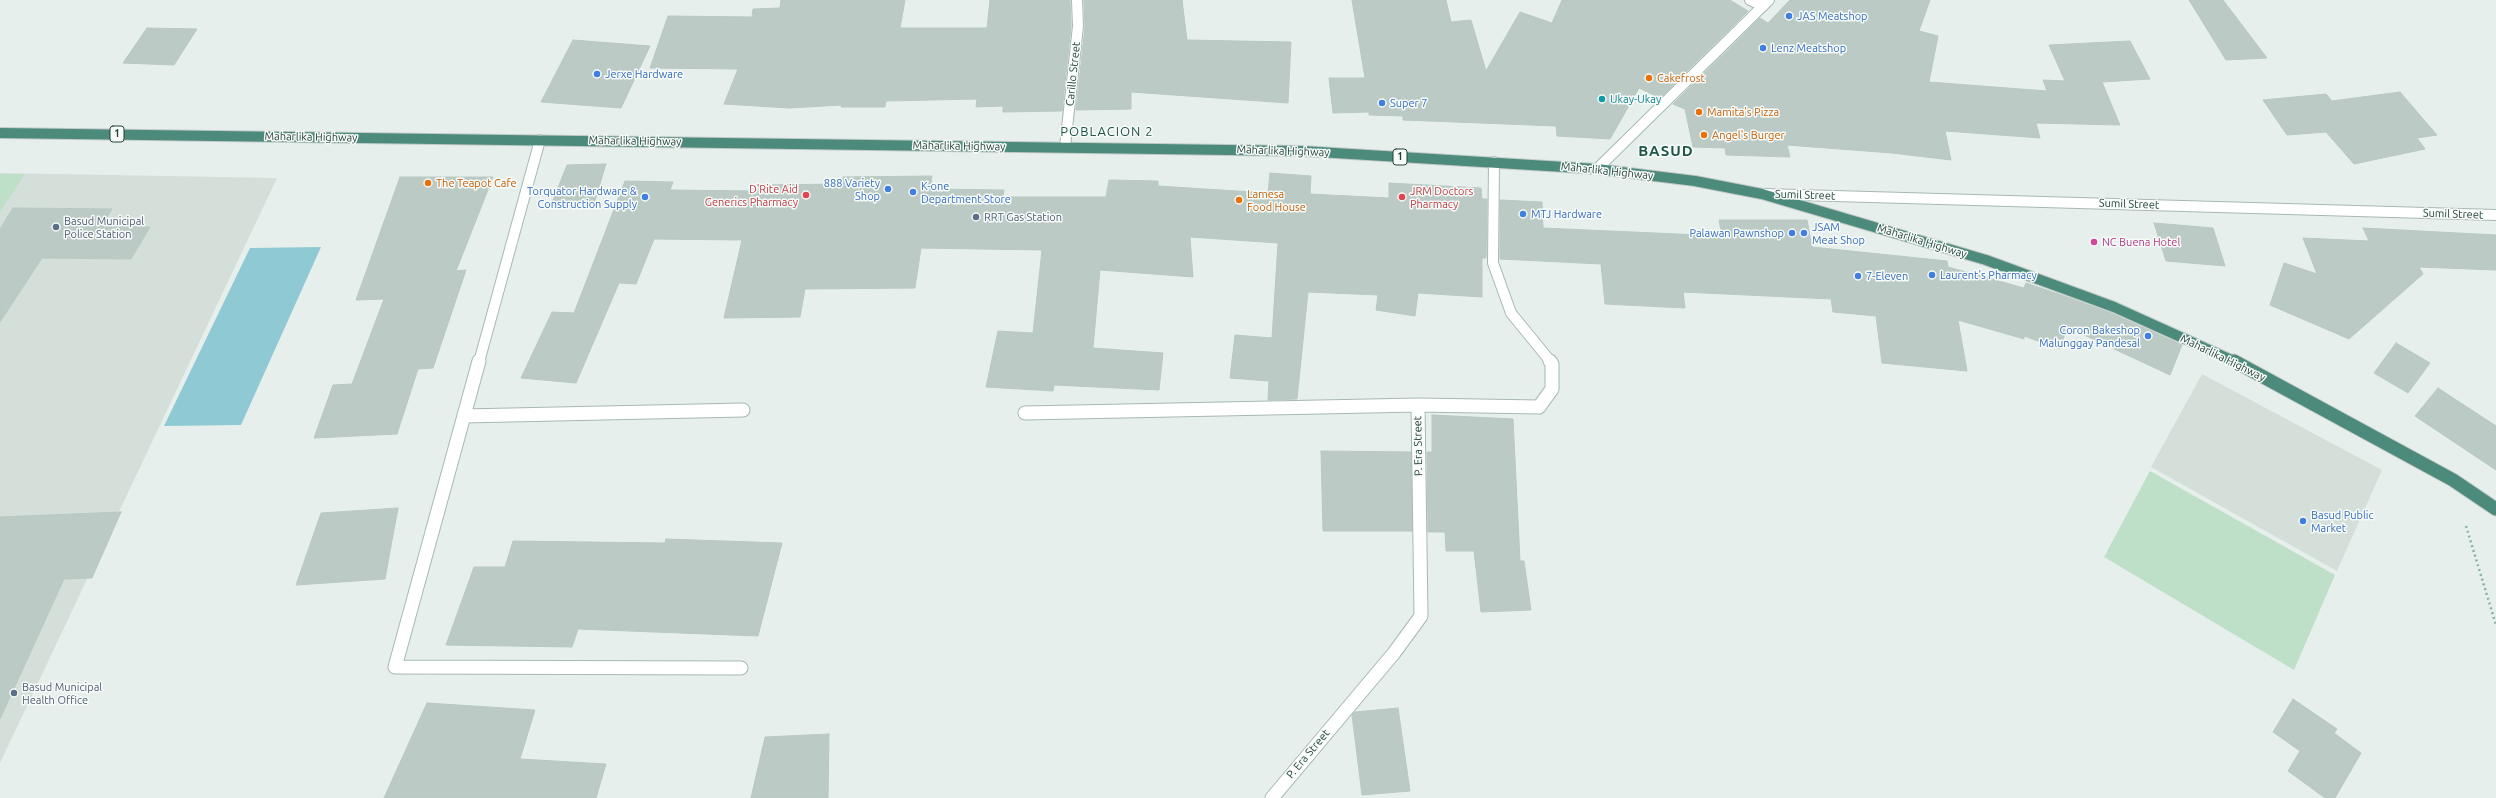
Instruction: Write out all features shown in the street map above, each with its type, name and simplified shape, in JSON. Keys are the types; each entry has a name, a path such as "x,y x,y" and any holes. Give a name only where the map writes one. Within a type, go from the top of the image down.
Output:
{"highway":[{"name":"Maharlika Highway","path":"0,133 1302,151 1597,169 1695,181 1762,194 1986,260 2114,307 2224,356 2452,480 2496,509"}],"street":[{"name":"Carillo Street","path":"1065,147 1078,26 1078,0"},
{"path":"1750,0 1766,3"},
{"path":"1597,169 1766,3"},
{"path":"540,140 395,667 741,668"},
{"name":"P. Era Street","path":"1272,798 1394,653 1421,616 1418,405 1539,407 1552,389 1552,364 1511,313 1493,263 1494,162"},
{"name":"Sumil Street","path":"1762,194 2496,215"},
{"path":"1025,413 1418,405"},
{"path":"464,416 743,410"}],"path":[{"path":"2452,480 2496,625"}],"shaded area":[{"path":"0,173 277,178 0,763"},
{"name":"Basud Public Market","path":"2202,374 2382,470 2337,571 2151,467"}],"green space":[{"path":"0,174 25,174 0,212"},
{"path":"2150,471 2335,575 2294,670 2104,557"}],"water":[{"path":"321,247 241,425 164,426 250,248"}],"building":[{"path":"781,0 905,0 900,28 987,28 990,0 1070,0 1071,26 1062,111 1003,112 1003,106 976,107 977,99 886,101 885,107 841,107 842,105 789,108 724,104 738,69 650,68 668,16 752,17 753,9 780,8"},
{"path":"1084,0 1182,0 1187,40 1291,42 1288,103 1131,92 1131,109 1076,110 1085,27"},
{"path":"1352,0 1446,0 1451,22 1471,20 1486,71 1520,12 1552,23 1562,0 1730,0 1748,11 1660,98 1639,88 1610,139 1557,136 1556,126 1403,120 1403,116 1369,115 1369,112 1333,113 1329,78 1365,78"},
{"path":"1790,0 1930,0 1919,31 1938,36 1929,82 2047,91 2043,80 2065,81 2049,45 2130,41 2150,79 2102,82 2120,125 2036,123 2040,138 1945,131 1951,160 1892,153 1787,145 1790,157 1726,155 1725,148 1693,147 1685,109 1673,104 1760,18 1768,23"},
{"path":"2189,0 2223,0 2267,58 2226,60"},
{"path":"147,28 197,29 174,65 123,63"},
{"name":"Jerxe Hardware","path":"573,40 650,46 621,108 541,102"},
{"path":"2400,92 2437,135 2417,138 2425,149 2354,164 2326,132 2287,135 2263,100 2326,94 2332,101"},
{"path":"606,164 594,204 552,203 567,165"},
{"path":"1270,173 1311,176 1310,194 1389,198 1389,183 1481,188 1482,199 1487,199 1486,258 1482,258 1482,297 1418,293 1415,316 1376,310 1378,295 1308,292 1297,399 1268,400 1269,381 1230,378 1235,335 1272,338 1278,243 1190,237 1193,277 1100,270 1093,348 1163,353 1159,390 1054,385 1053,391 986,387 998,331 1033,333 1042,250 921,248 915,288 805,289 800,317 724,318 742,240 654,239 636,284 619,283 576,383 521,378 552,312 574,313 625,181 673,182 670,190 754,191 756,185 841,184 843,177 932,176 930,189 1004,190 1003,197 1106,197 1109,180 1158,181 1158,186 1268,193"},
{"path":"400,177 493,177 456,271 466,270 433,368 418,369 397,434 314,438 333,385 352,384 384,299 356,300"},
{"path":"1500,200 1542,202 1543,228 1722,236 1719,220 1807,220 1812,247 1947,261 1948,267 2024,288 2026,283 2064,296 2111,313 2182,345 2170,375 2067,327 2060,349 2024,336 2024,339 1958,320 1967,371 1882,363 1876,316 1833,312 1831,299 1683,292 1685,308 1605,304 1601,264 1500,259"},
{"path":"13,208 112,209 101,226 150,227 131,259 42,258 0,322 0,229"},
{"path":"2154,223 2213,228 2225,266 2166,261"},
{"path":"2363,228 2496,235 2496,270 2419,267 2423,274 2349,339 2270,305 2284,263 2317,274 2303,238 2369,241"},
{"path":"2396,343 2430,363 2408,393 2374,373"},
{"path":"2438,388 2496,426 2496,470 2415,416"},
{"path":"1432,415 1513,419 1520,561 1524,561 1531,610 1481,612 1474,551 1446,551 1445,532 1428,532 1427,452 1432,452"},
{"path":"1321,451 1411,452 1412,531 1323,531"},
{"path":"398,508 385,579 296,585 321,513"},
{"path":"121,512 92,578 64,579 0,719 0,517"},
{"path":"666,539 782,543 758,636 578,629 572,647 446,645 474,567 505,567 513,541 665,543"},
{"path":"2293,699 2337,729 2334,733 2361,753 2335,798 2325,798 2288,771 2300,751 2273,732"},
{"path":"427,703 535,710 520,759 606,764 596,798 384,798"},
{"path":"1398,708 1410,791 1362,795 1352,715 1355,712"},
{"path":"829,734 828,798 751,798 765,737"}],"place":[{"name":"JAS Meatshop","path":"1789,16"},
{"name":"Lenz Meatshop","path":"1763,48"},
{"name":"Jerxe Hardware","path":"597,74"},
{"name":"Cakefrost","path":"1649,78"},
{"name":"Ukay-Ukay","path":"1602,99"},
{"name":"Super 7","path":"1382,103"},
{"name":"Mamita's Pizza","path":"1699,112"},
{"name":"Angel's Burger","path":"1704,135"},
{"name":"The Teapot Cafe","path":"428,183"},
{"name":"888 Variety Shop","path":"888,189"},
{"name":"K-one Department Store","path":"913,192"},
{"name":"D'Rite Aid Generics Pharmacy","path":"806,195"},
{"name":"Torquator Hardware & Construction Supply","path":"645,197"},
{"name":"JRM Doctors Pharmacy","path":"1402,197"},
{"name":"Lamesa Food House","path":"1239,200"},
{"name":"MTJ Hardware","path":"1523,214"},
{"name":"RRT Gas Station","path":"976,217"},
{"name":"Basud Municipal Police Station","path":"56,227"},
{"name":"Palawan Pawnshop","path":"1792,233"},
{"name":"JSAM Meat Shop","path":"1804,233"},
{"name":"NC Buena Hotel","path":"2094,242"},
{"name":"Laurent's Pharmacy","path":"1932,275"},
{"name":"7-Eleven","path":"1858,276"},
{"name":"Coron Bakeshop Malunggay Pandesal","path":"2148,336"},
{"name":"Basud Public Market","path":"2303,521"},
{"name":"Basud Municipal Health Office","path":"14,693"}],"district":[{"name":"POBLACION 2","path":"1107,132"},
{"name":"BASUD","path":"1666,151"}]}
